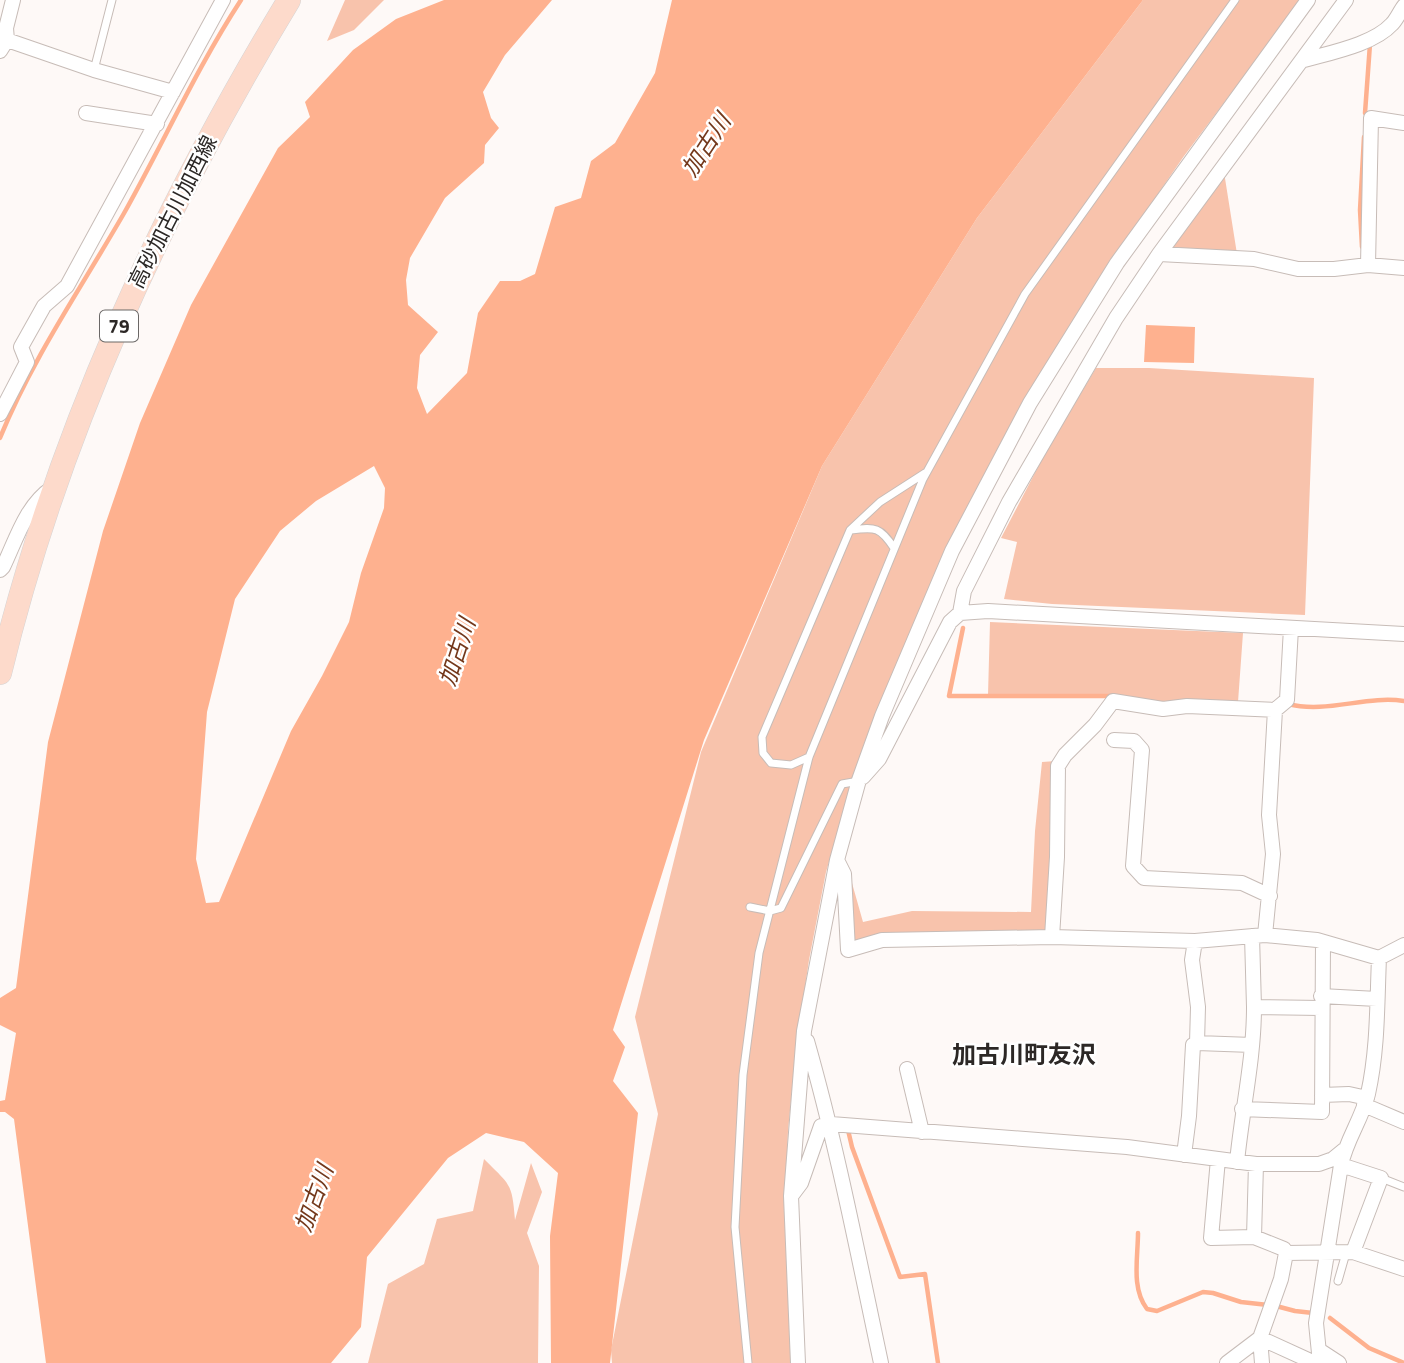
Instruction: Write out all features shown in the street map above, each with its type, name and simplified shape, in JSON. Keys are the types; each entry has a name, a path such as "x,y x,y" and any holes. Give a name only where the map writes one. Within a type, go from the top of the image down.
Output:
{"main road":[{"name":"高砂加古川加西線","path":"0,673 21,589 53,487 85,403 152,249 221,118 289,0"}],"street":[{"path":"13,0 2,43 173,92"},
{"path":"0,414 27,362 21,347 44,306 67,286 223,0"},
{"path":"798,1363 791,1196 804,1031 837,860 859,780 892,691 952,551 1030,402 1117,262 1308,0"},
{"path":"859,780 879,759 950,622 960,613 964,591 1009,502 1116,318 1159,254 1346,0"},
{"path":"1301,61 1347,48 1373,37 1392,25 1404,6"},
{"path":"86,113 156,124"},
{"path":"1368,265 1371,118 1404,123"},
{"path":"1159,254 1254,259 1298,269 1368,265 1404,268"},
{"path":"0,570 28,514 41,495 53,487"},
{"path":"960,613 988,611 1404,634"},
{"path":"1052,937 1057,857 1058,766 1065,754 1095,725 1113,701 1163,709 1187,706 1275,710 1287,700 1291,628"},
{"path":"1237,1162 1242,1109 1250,1071 1259,936 1270,896 1273,855 1269,815 1275,710"},
{"path":"1114,740 1134,741 1142,750 1133,866 1144,878 1242,883 1270,896"},
{"path":"837,860 844,874 848,950 882,940 1052,937 1195,941 1259,936 1323,942 1379,958 1404,945"},
{"path":"1195,941 1192,960 1198,1007 1197,1043"},
{"path":"1242,1109 1322,1112 1323,942"},
{"path":"1318,1359 1316,1323 1342,1158 1366,1101 1375,1051 1379,958"},
{"path":"1254,1007 1377,999"},
{"path":"804,1031 831,1124 838,1169 881,1363"},
{"path":"1184,1155 1193,1045 1252,1045"},
{"path":"907,1069 922,1132"},
{"path":"1322,1095 1349,1094 1404,1122"},
{"path":"791,1196 801,1183 821,1126 831,1124 1127,1147 1256,1164 1320,1164 1342,1158 1381,1178 1349,1253"},
{"path":"1218,1159 1211,1238 1254,1237 1284,1249 1286,1253 1281,1279 1260,1338 1262,1363"},
{"path":"1254,1237 1256,1164"},
{"path":"1286,1253 1349,1253 1404,1269"},
{"path":"1260,1338 1318,1359 1339,1363"},
{"path":"1227,1363 1260,1338"}],"lane":[{"path":"94,70 112,0"},
{"path":"748,1363 735,1227 743,1075 759,953 809,757 926,473 1025,294 1235,0"},
{"path":"809,757 791,765 771,763 763,753 761,737 850,530 880,502 926,473"},
{"path":"850,530 871,527 883,532 894,548"},
{"path":"750,907 770,911 781,908 842,784 859,780"},
{"path":"1381,1178 1404,1187"},
{"path":"1338,1281 1349,1253"}],"shaded area":[{"path":"345,0 384,0 354,30 327,41"},
{"path":"1143,0 1301,0 1184,156 1100,278 1025,398 949,544 844,811 826,872 809,960 788,1131 785,1205 793,1363 612,1363 611,1350 658,1114 635,1017 701,752 822,466 977,218"},
{"path":"1224,172 1237,254 1168,249"},
{"path":"1096,368 1149,368 1314,378 1305,615 1052,604 1004,599 1017,542 1001,538 1049,446"},
{"path":"990,622 1243,633 1238,702 1167,703 1120,695 988,695"},
{"path":"1056,761 1050,931 851,943 850,876 863,922 912,911 1031,912 1042,762"},
{"path":"484,1159 508,1186 513,1199 515,1220 531,1163 542,1192 527,1233 539,1266 538,1363 368,1363 388,1284 424,1264 437,1219 473,1211"}],"water":[{"name":"加古川","path":"444,0 552,0 505,55 483,92 491,118 499,128 485,145 484,163 445,198 410,258 406,280 408,305 438,332 420,355 417,388 427,414 467,373 478,313 500,281 520,281 535,274 555,207 581,198 591,161 615,143 655,73 672,0 1143,0 977,218 822,466 704,740 613,1030 625,1047 613,1081 638,1113 610,1363 551,1363 550,1236 558,1173 524,1142 486,1133 448,1158 367,1257 361,1327 331,1363 46,1363 14,1119 5,1112 0,1112 0,1101 5,1100 16,1033 0,1025 0,998 16,988 48,742 103,531 140,423 191,305 278,148 310,117 305,102 353,50 396,19","holes":["374,466 385,488 384,508 361,573 349,622 291,731 219,902 206,903 196,859 207,712 235,599 280,531 316,501"]},
{"path":"1146,325 1195,327 1194,363 1144,362"}],"waterway":[{"path":"0,438 42,352 123,215 209,53 241,0"},
{"path":"1365,113 1370,44"},
{"path":"1362,247 1360,210 1364,137"},
{"path":"963,628 949,696 1113,696"},
{"path":"1288,704 1317,707 1375,700 1404,701"},
{"path":"848,1130 900,1277 925,1274 938,1363"},
{"path":"1138,1233 1137,1282 1147,1309 1157,1311 1203,1292 1241,1302 1268,1305"},
{"path":"1276,1306 1313,1313"},
{"path":"1330,1318 1369,1348 1404,1363"}],"district":[{"name":"加古川町友沢","path":"1024,1055"}]}
